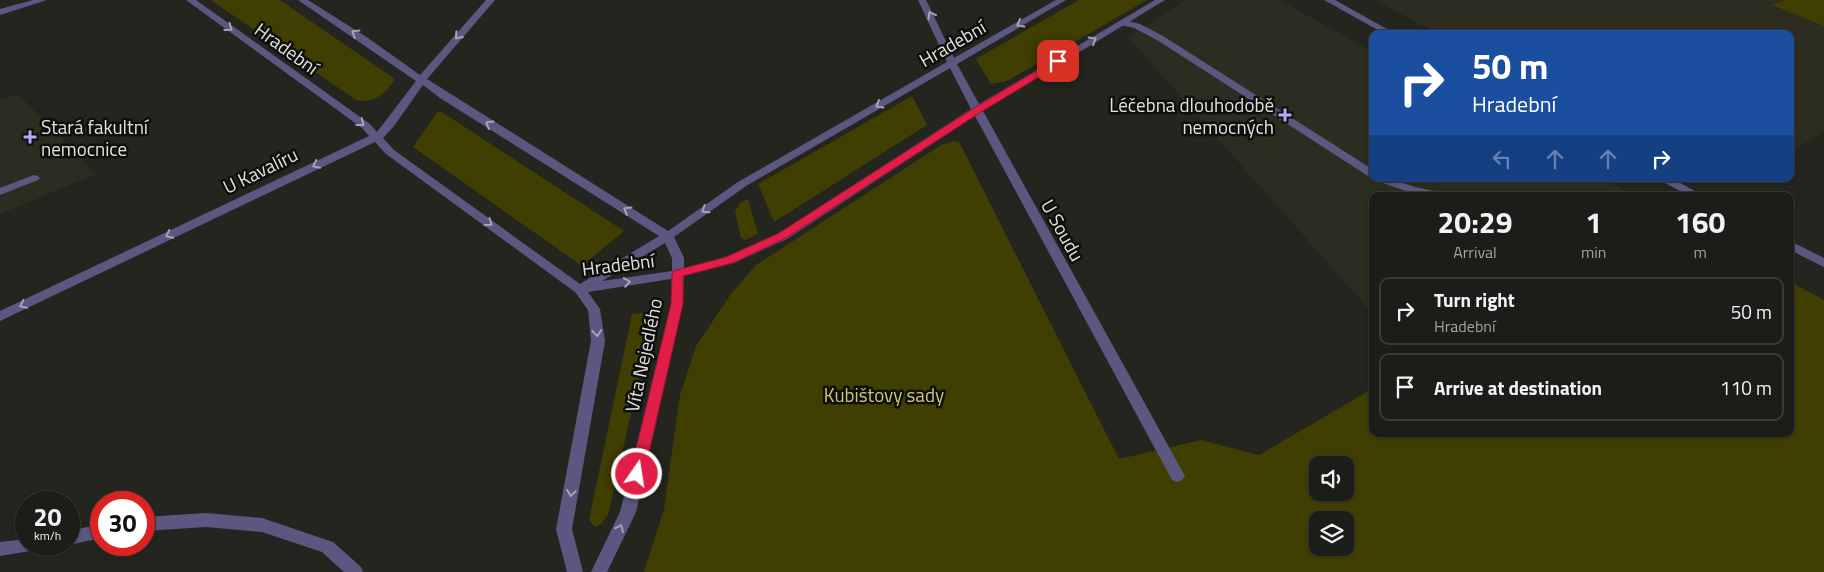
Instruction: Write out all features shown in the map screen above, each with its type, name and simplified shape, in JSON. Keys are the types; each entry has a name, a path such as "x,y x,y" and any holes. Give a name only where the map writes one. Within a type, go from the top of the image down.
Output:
{"street":[{"path":"0,12 43,0"},
{"name":"Hradební","path":"190,0 366,126 390,152 579,289 677,274 730,260 783,236 977,110 1161,0"},
{"name":"Hradební","path":"302,0 365,40 444,96 668,236 742,184 1062,0"},
{"name":"U Kavalíru","path":"0,316 376,137 390,124 432,65 491,0"},
{"name":"U Soudu","path":"922,0 952,63 1034,217 1177,476"},
{"path":"1328,0 1384,30"},
{"path":"1124,22 1137,26 1160,38 1369,172"},
{"path":"0,192 34,178"},
{"path":"1390,182 1423,192"},
{"path":"1671,182 1690,192"},
{"path":"576,572 564,529 598,341 594,309 579,289 668,236"},
{"name":"Víta Nejedlého","path":"599,572 628,512 677,304 678,258 668,236"},
{"path":"1794,247 1824,263"},
{"path":"155,523 206,520 262,525 327,547 355,572"},
{"path":"0,550 15,548"}],"shaded area":[{"name":"Léčebna dlouhodobě nemocných","path":"1185,0 1279,0 1369,49 1369,182 1609,182 1628,192 1369,192 1369,310 1128,37"},
{"path":"1374,0 1824,0 1824,132 1794,150 1794,30 1432,30"},
{"name":"Stará fakultní nemocnice","path":"18,94 96,174 0,214 0,100"}],"green space":[{"path":"211,0 280,0 394,80 387,90 378,97 367,101 356,100"},
{"path":"1079,0 1147,0 1007,81 991,84 976,59"},
{"path":"1784,0 1824,0 1824,26 1772,5"},
{"path":"912,96 927,125 774,222 758,184"},
{"path":"438,111 624,231 582,266 413,147"},
{"name":"Kubištovy sady","path":"954,141 959,142 1119,459 1201,440 1259,455 1369,391 1369,437 1794,437 1794,284 1824,300 1824,572 644,572 664,509 680,395 696,346 731,294 756,265 941,145"},
{"path":"748,199 758,234 745,240 741,238 735,211 740,203"},
{"path":"654,312 608,515 601,524 595,527 589,520 632,314"}],"place":[{"name":"Léčebna dlouhodobě nemocných","path":"1285,115"},
{"name":"Stará fakultní nemocnice","path":"30,137"}],"route":[{"path":"637,474 677,304 677,274 730,260 783,236 977,110 1058,61"}]}
